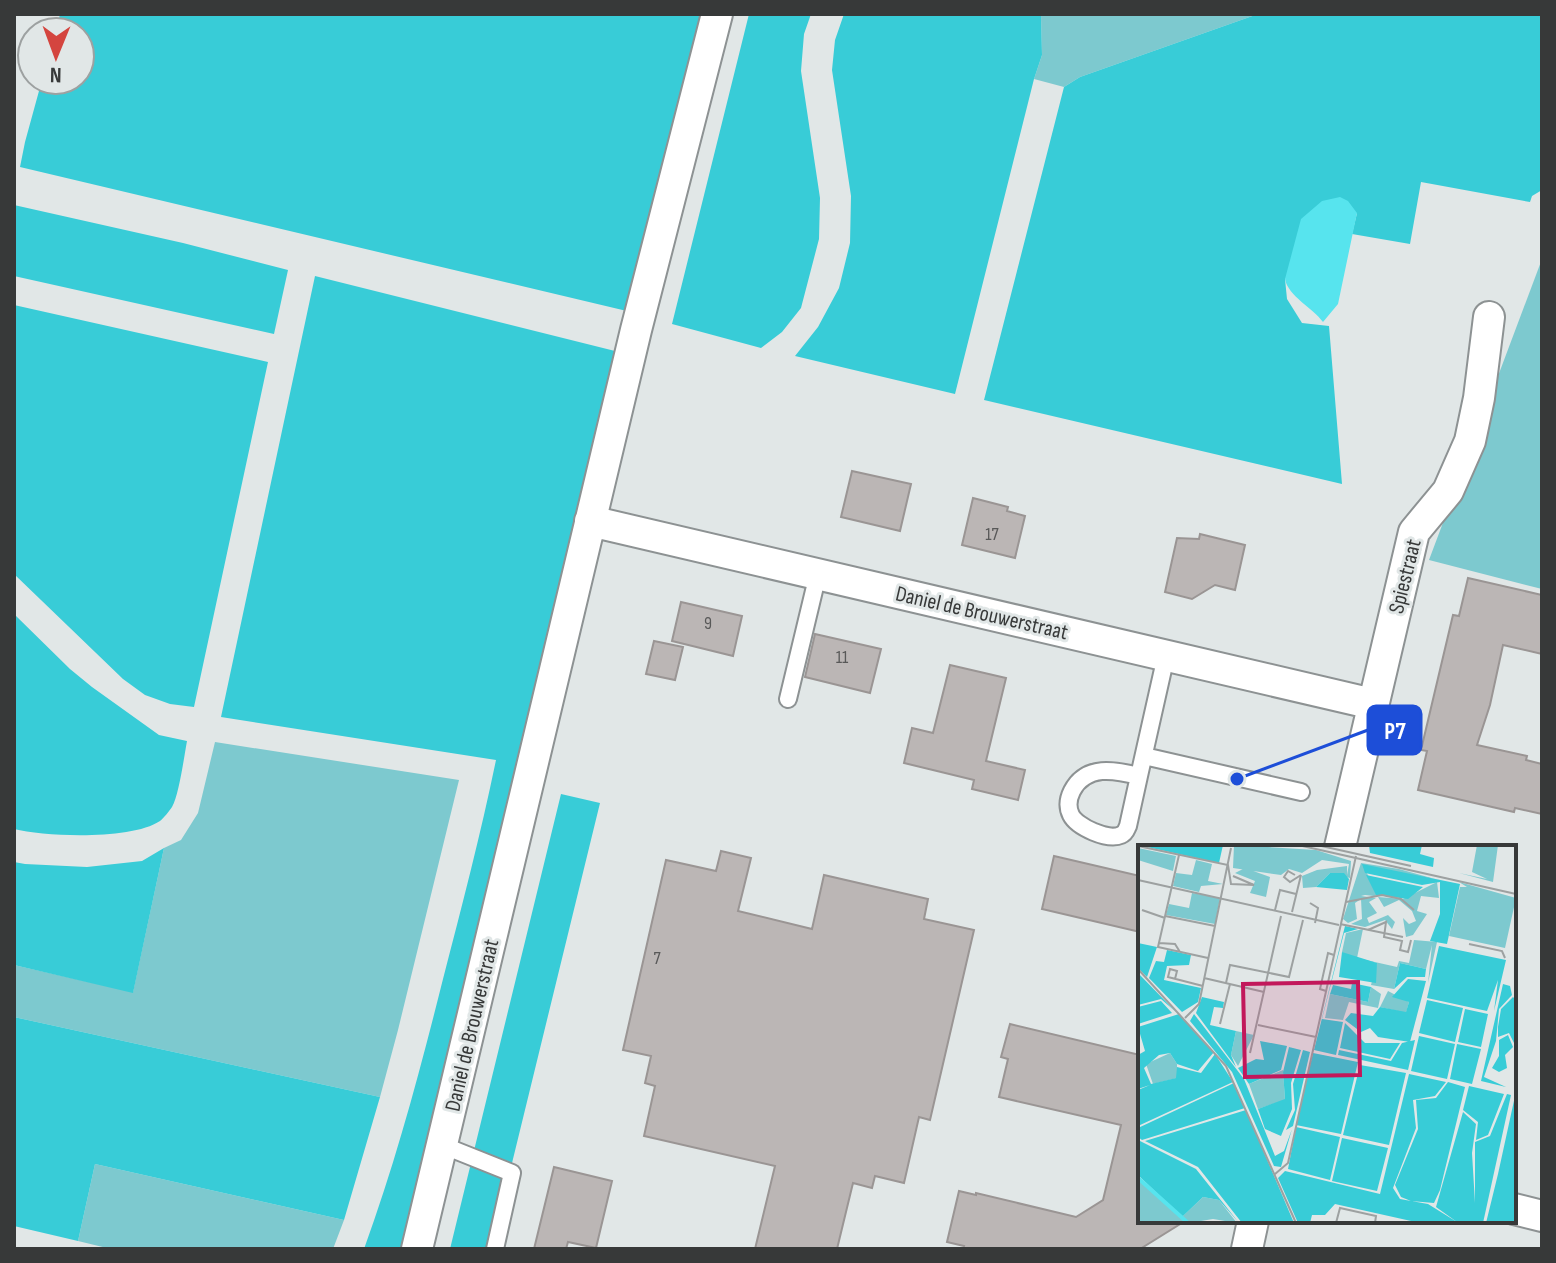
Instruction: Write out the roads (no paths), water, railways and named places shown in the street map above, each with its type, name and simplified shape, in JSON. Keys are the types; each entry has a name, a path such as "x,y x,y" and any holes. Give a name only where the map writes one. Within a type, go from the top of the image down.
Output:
{"street":[{"name":"Daniel de Brouwerstraat","path":"417,1249 639,315 717,14"},
{"name":"Spiestraat","path":"1340,845 1414,532 1448,491 1470,441 1489,317"},
{"name":"Daniel de Brouwerstraat","path":"590,521 1373,704"},
{"path":"1516,1210 1542,1216"},
{"path":"1247,1249 1253,1223"}],"lane":[{"path":"788,699 818,574"},
{"path":"1139,776 1100,770 1086,776 1074,787 1068,801 1073,820 1085,828 1111,837 1125,832 1128,826 1166,656"},
{"path":"1144,756 1301,792"},
{"path":"442,1145 512,1173 495,1249"}],"place":[{"name":"P7","path":"1237,779"}]}
